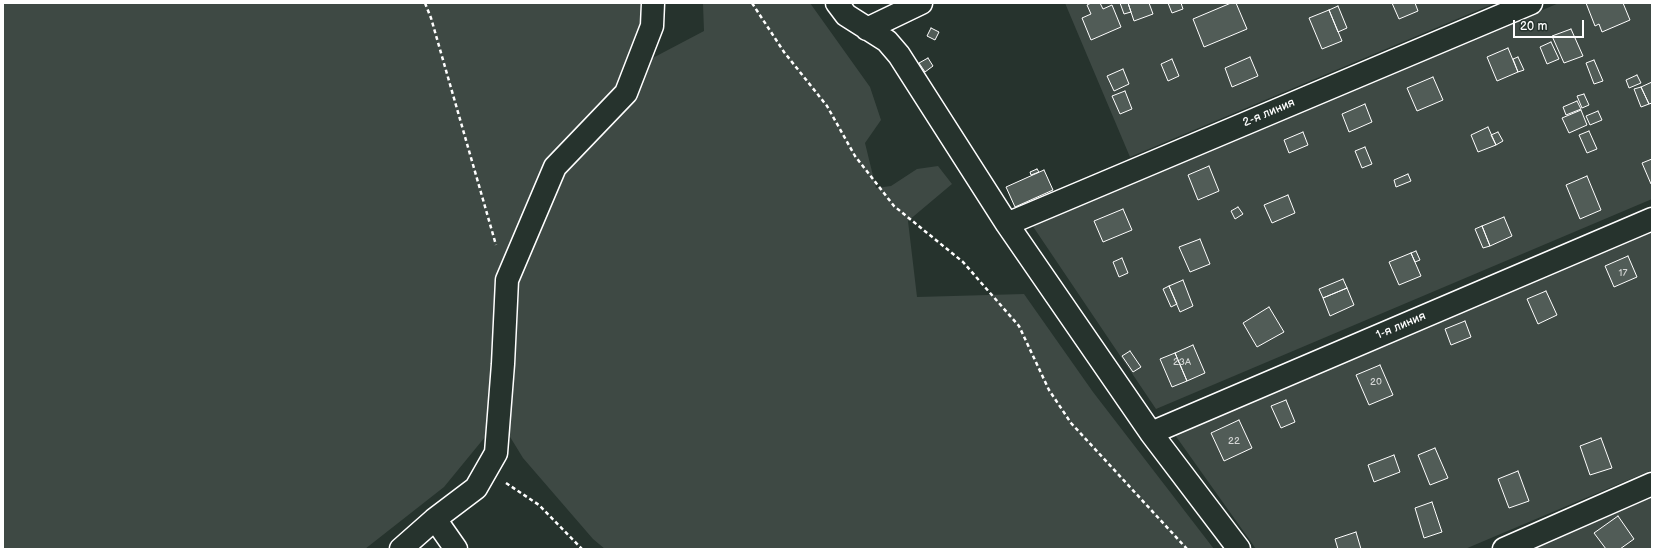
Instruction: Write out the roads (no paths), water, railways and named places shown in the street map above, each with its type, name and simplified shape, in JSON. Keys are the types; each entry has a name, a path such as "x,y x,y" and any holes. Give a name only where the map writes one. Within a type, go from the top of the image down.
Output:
{"street":[{"path":"401,549 435,519 476,488 496,453 503,364 507,280 555,167 626,93 652,26 653,3"},
{"path":"837,3 846,15 887,41 911,71 1007,224 1151,433 1239,549"},
{"path":"867,29 921,3"},
{"name":"2-я линия","path":"1007,224 1531,3"},
{"name":"1-я линия","path":"1151,433 1652,219"},
{"path":"1504,549 1652,484"},
{"path":"435,519 456,549"}]}
